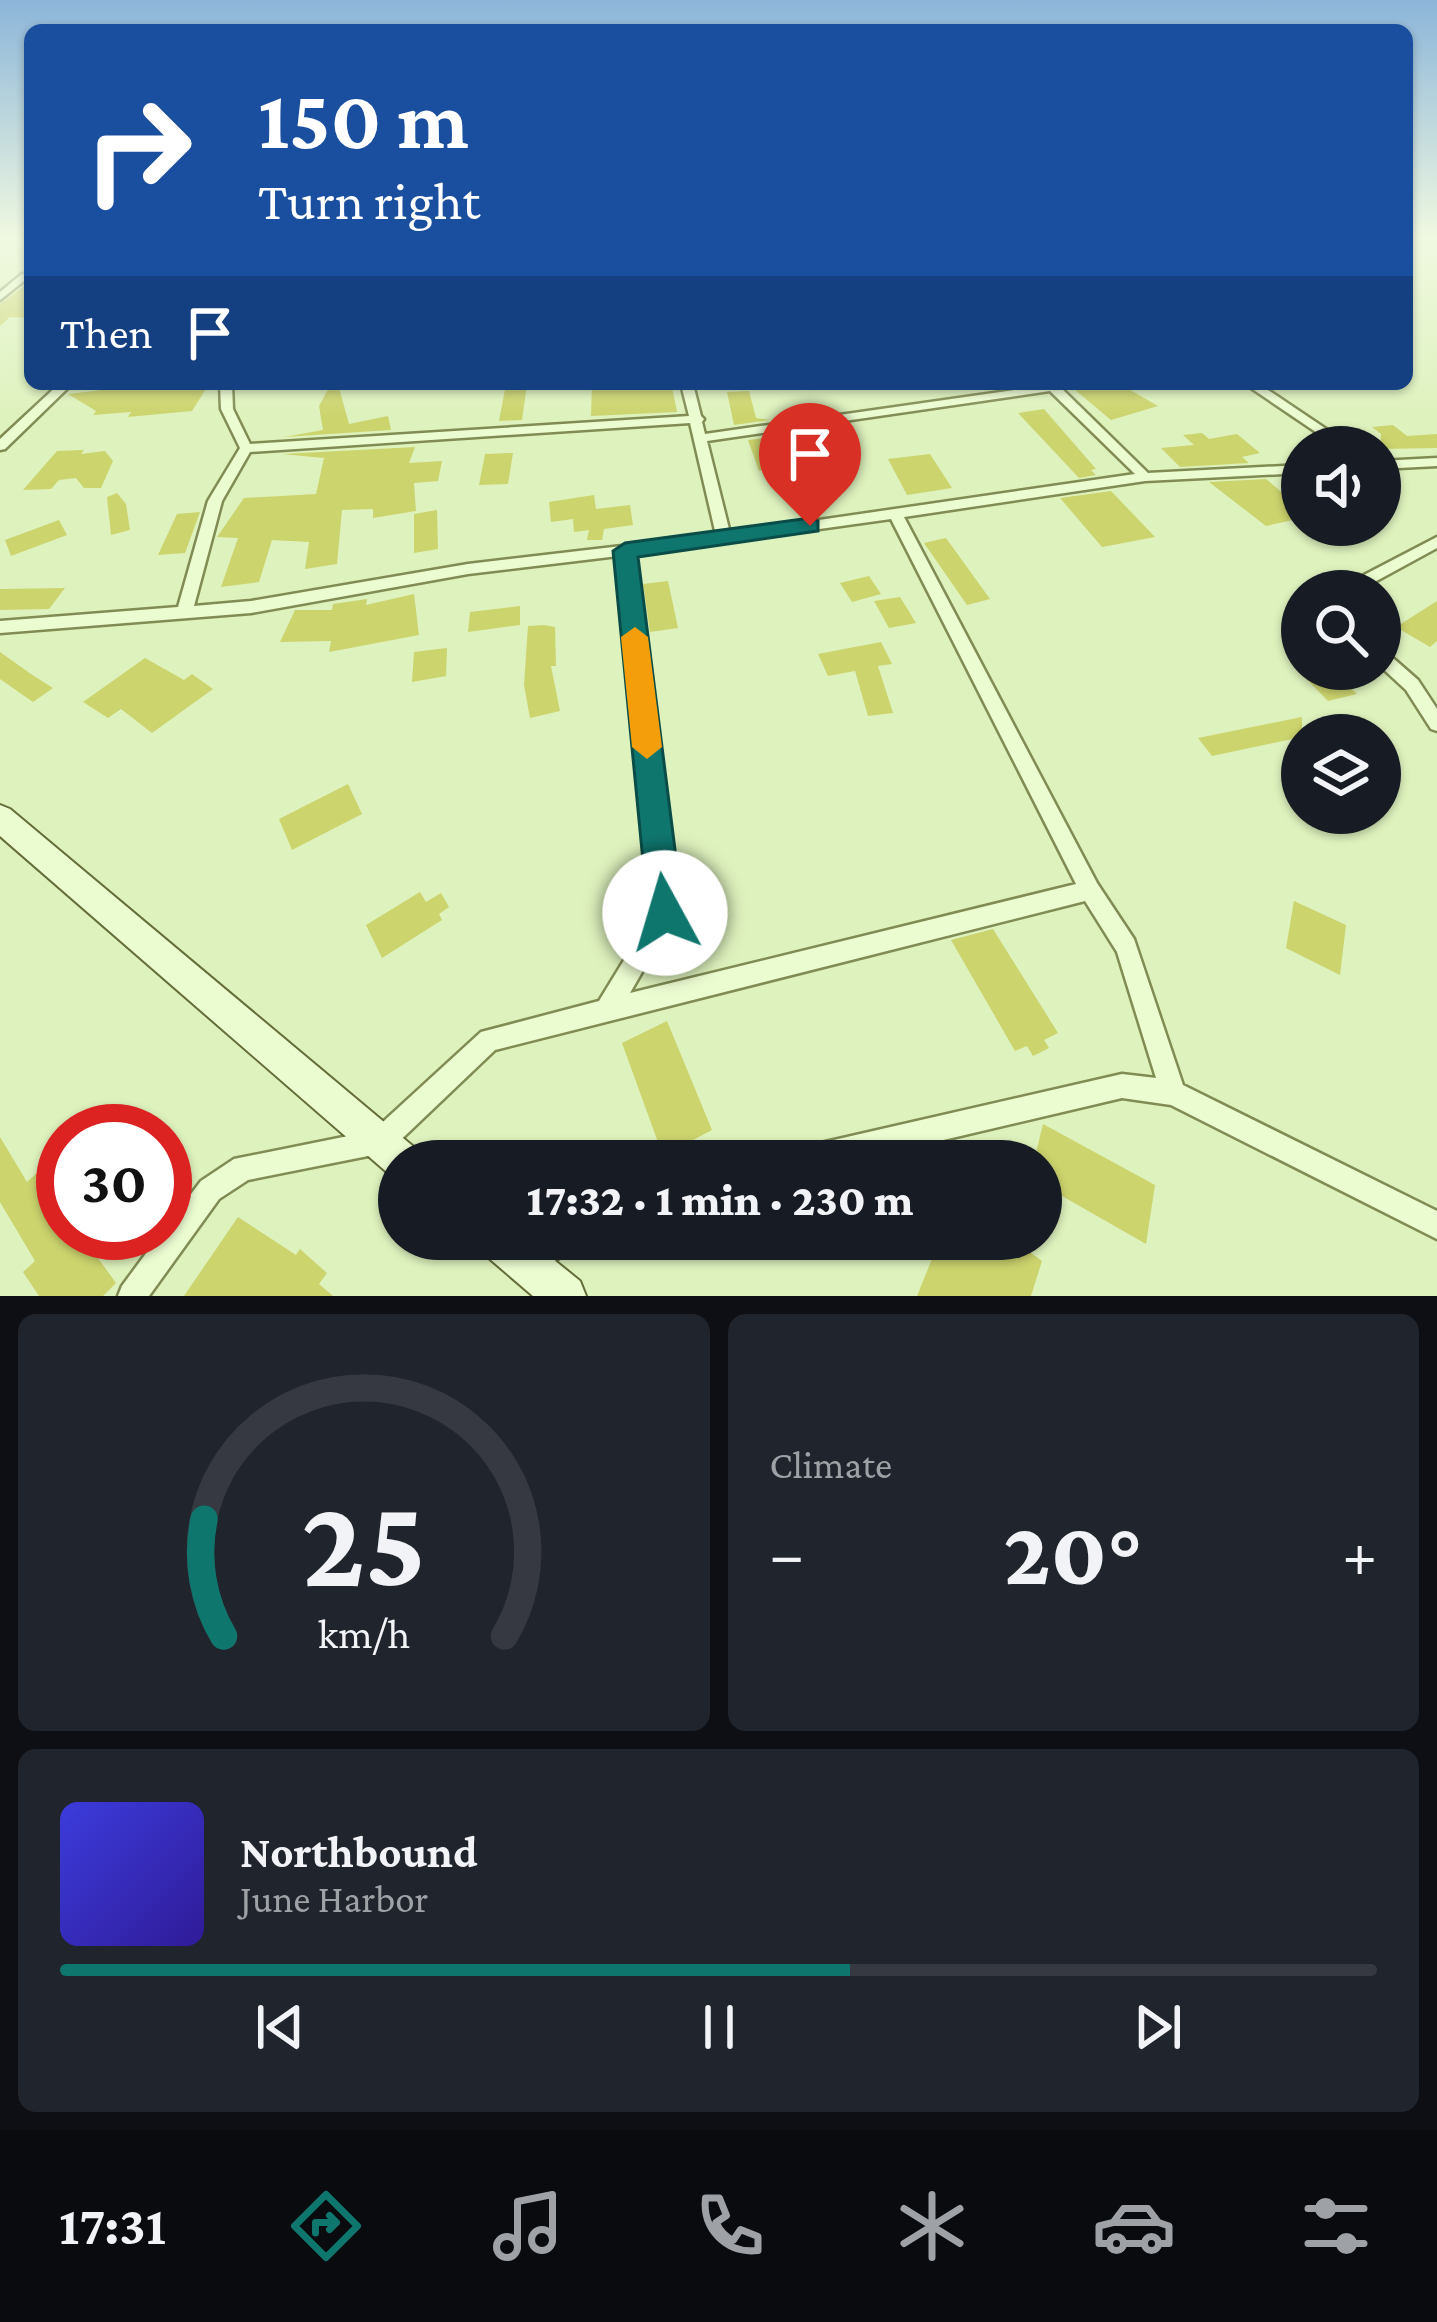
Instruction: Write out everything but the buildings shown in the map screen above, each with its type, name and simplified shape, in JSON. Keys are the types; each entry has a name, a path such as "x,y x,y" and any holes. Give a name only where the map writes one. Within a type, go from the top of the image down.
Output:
{"street":[{"path":"0,446 60,390"},
{"path":"224,390 232,422 246,448"},
{"path":"689,390 724,539"},
{"path":"702,438 1025,390"},
{"path":"1056,390 1145,477"},
{"path":"1260,390 1316,426"},
{"path":"246,448 698,419"},
{"path":"184,613 215,501 246,448"},
{"path":"1401,464 1437,462"},
{"path":"0,627 184,613 1145,477 1281,470"},
{"path":"895,513 1090,890 1126,947 1173,1094"},
{"path":"1385,570 1437,542"},
{"path":"608,1010 665,913 625,551"},
{"path":"1401,675 1437,724"},
{"path":"0,818 378,1142"},
{"path":"401,1140 489,1040 1090,890"},
{"path":"890,1140 1122,1086 1173,1094 1437,1225"},
{"path":"132,1296 210,1190 243,1168 378,1153"},
{"path":"523,1260 565,1296"}],"slow traffic":[{"path":"635,637 647,747"}],"route":[{"path":"665,913 625,551 810,526"}]}
